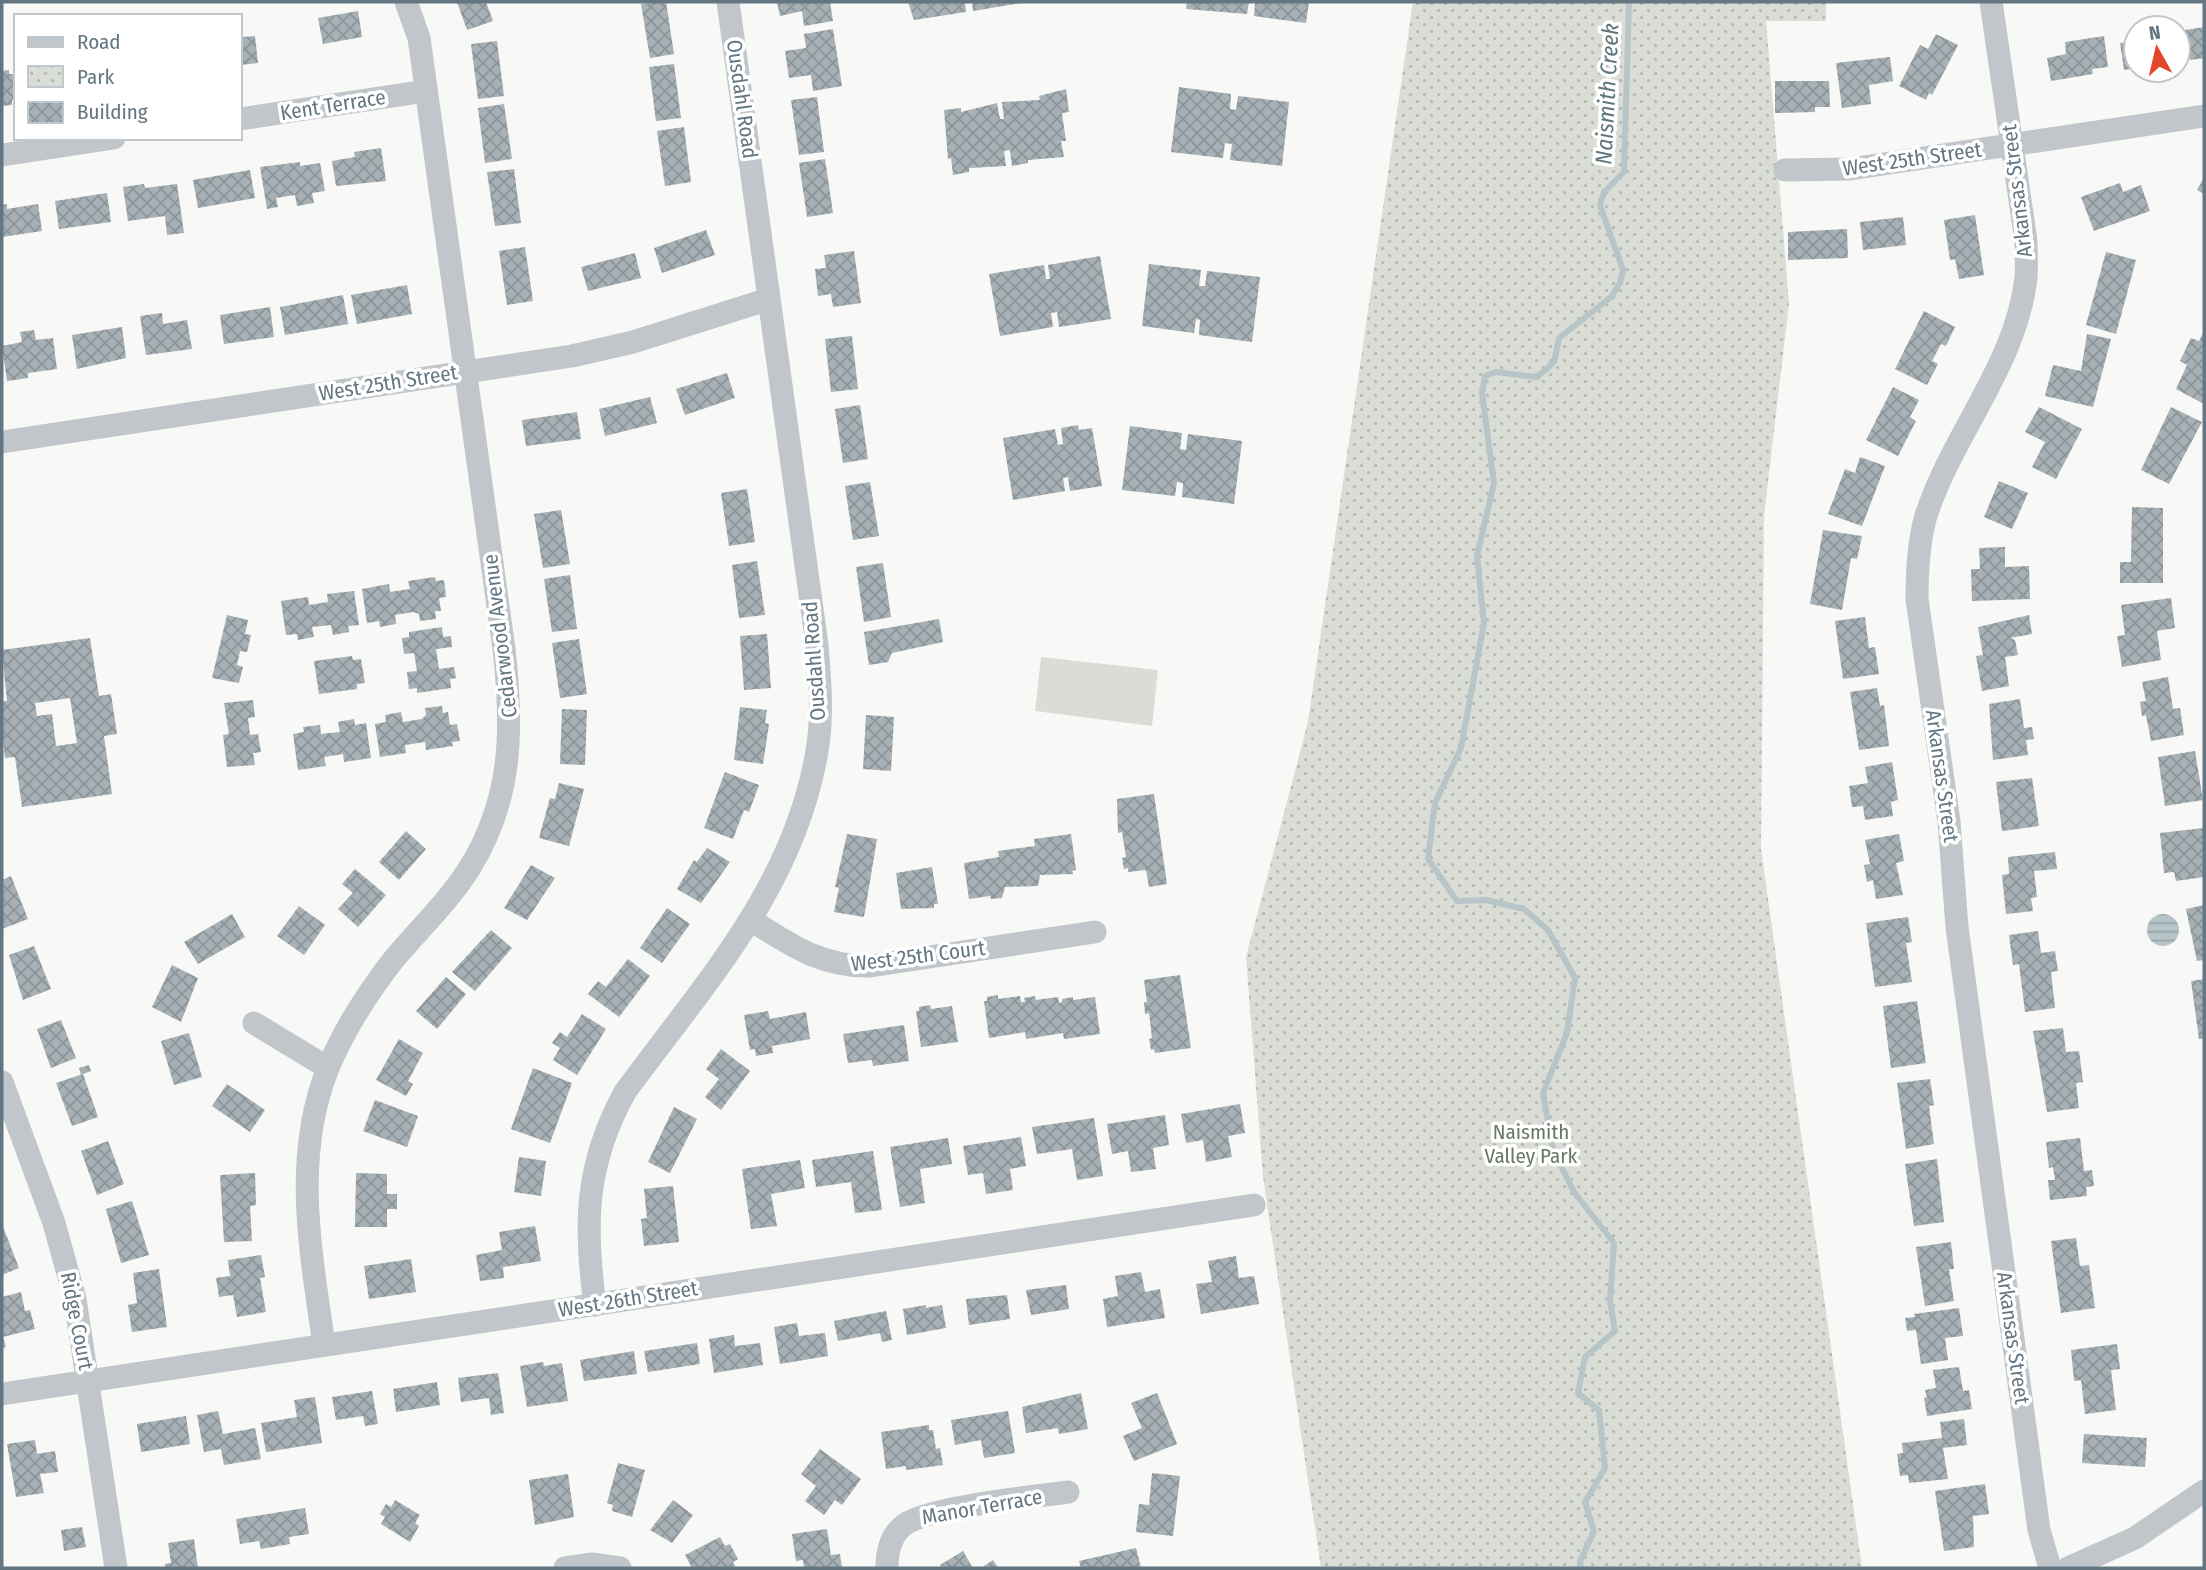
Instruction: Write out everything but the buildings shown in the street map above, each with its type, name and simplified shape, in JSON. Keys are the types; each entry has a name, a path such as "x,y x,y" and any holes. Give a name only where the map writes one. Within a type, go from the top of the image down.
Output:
{"street":[{"name":"Cedarwood Avenue","path":"324,1345 305,1196 308,1155 328,1068 366,999 394,960 467,872 491,825 507,769 511,737 508,686 419,38 406,2"},
{"name":"Ousdahl Road","path":"595,1305 588,1236 590,1187 609,1121 625,1092 763,902 796,833 818,750 820,707 817,645 728,2"},
{"name":"Arkansas Street","path":"1991,2 2026,240 2026,278 2019,310 2003,355 1936,490 1925,520 1917,569 1917,599 1949,822 1957,927 2039,1530 2050,1568"},
{"name":"Kent Terrace","path":"242,119 426,91"},
{"name":"West 25th Street","path":"1785,170 1850,169 2204,116"},
{"path":"2,155 101,140"},
{"name":"West 25th Street","path":"2,442 572,356 633,342 769,299"},
{"name":"West 25th Court","path":"751,920 800,952 846,967 870,966 1095,932"},
{"path":"254,1023 328,1068"},
{"name":"Ridge Court","path":"2,1082 64,1256 75,1299 116,1568"},
{"name":"West 26th Street","path":"2,1394 1254,1205"},
{"path":"2068,1568 2135,1538 2204,1491"},
{"name":"Manor Terrace","path":"887,1568 888,1552 897,1532 923,1514 1068,1492"},
{"path":"565,1568 592,1564 620,1568"}],"green space":[{"name":"Naismith Valley Park","path":"1413,2 1826,2 1826,21 1766,21 1789,303 1764,516 1761,849 1862,1568 1321,1568 1263,1177 1246,957 1308,722"},
{"path":"1041,657 1158,670 1152,726 1035,711"}],"shaded area":[{"path":"2163,914 2174,919 2179,930 2174,941 2163,946 2152,941 2147,930 2152,919"}],"waterway":[{"name":"Naismith Creek","path":"1581,1568 1580,1562 1594,1531 1585,1502 1605,1468 1599,1410 1578,1393 1585,1357 1615,1331 1610,1301 1614,1243 1574,1192 1553,1150 1543,1093 1567,1033 1575,978 1548,930 1524,909 1486,900 1457,901 1428,859 1435,803 1461,748 1484,623 1477,556 1494,483 1482,393 1485,376 1496,372 1537,377 1554,362 1559,338 1611,297 1620,283 1623,270 1600,205 1604,192 1624,172 1629,2"}]}
